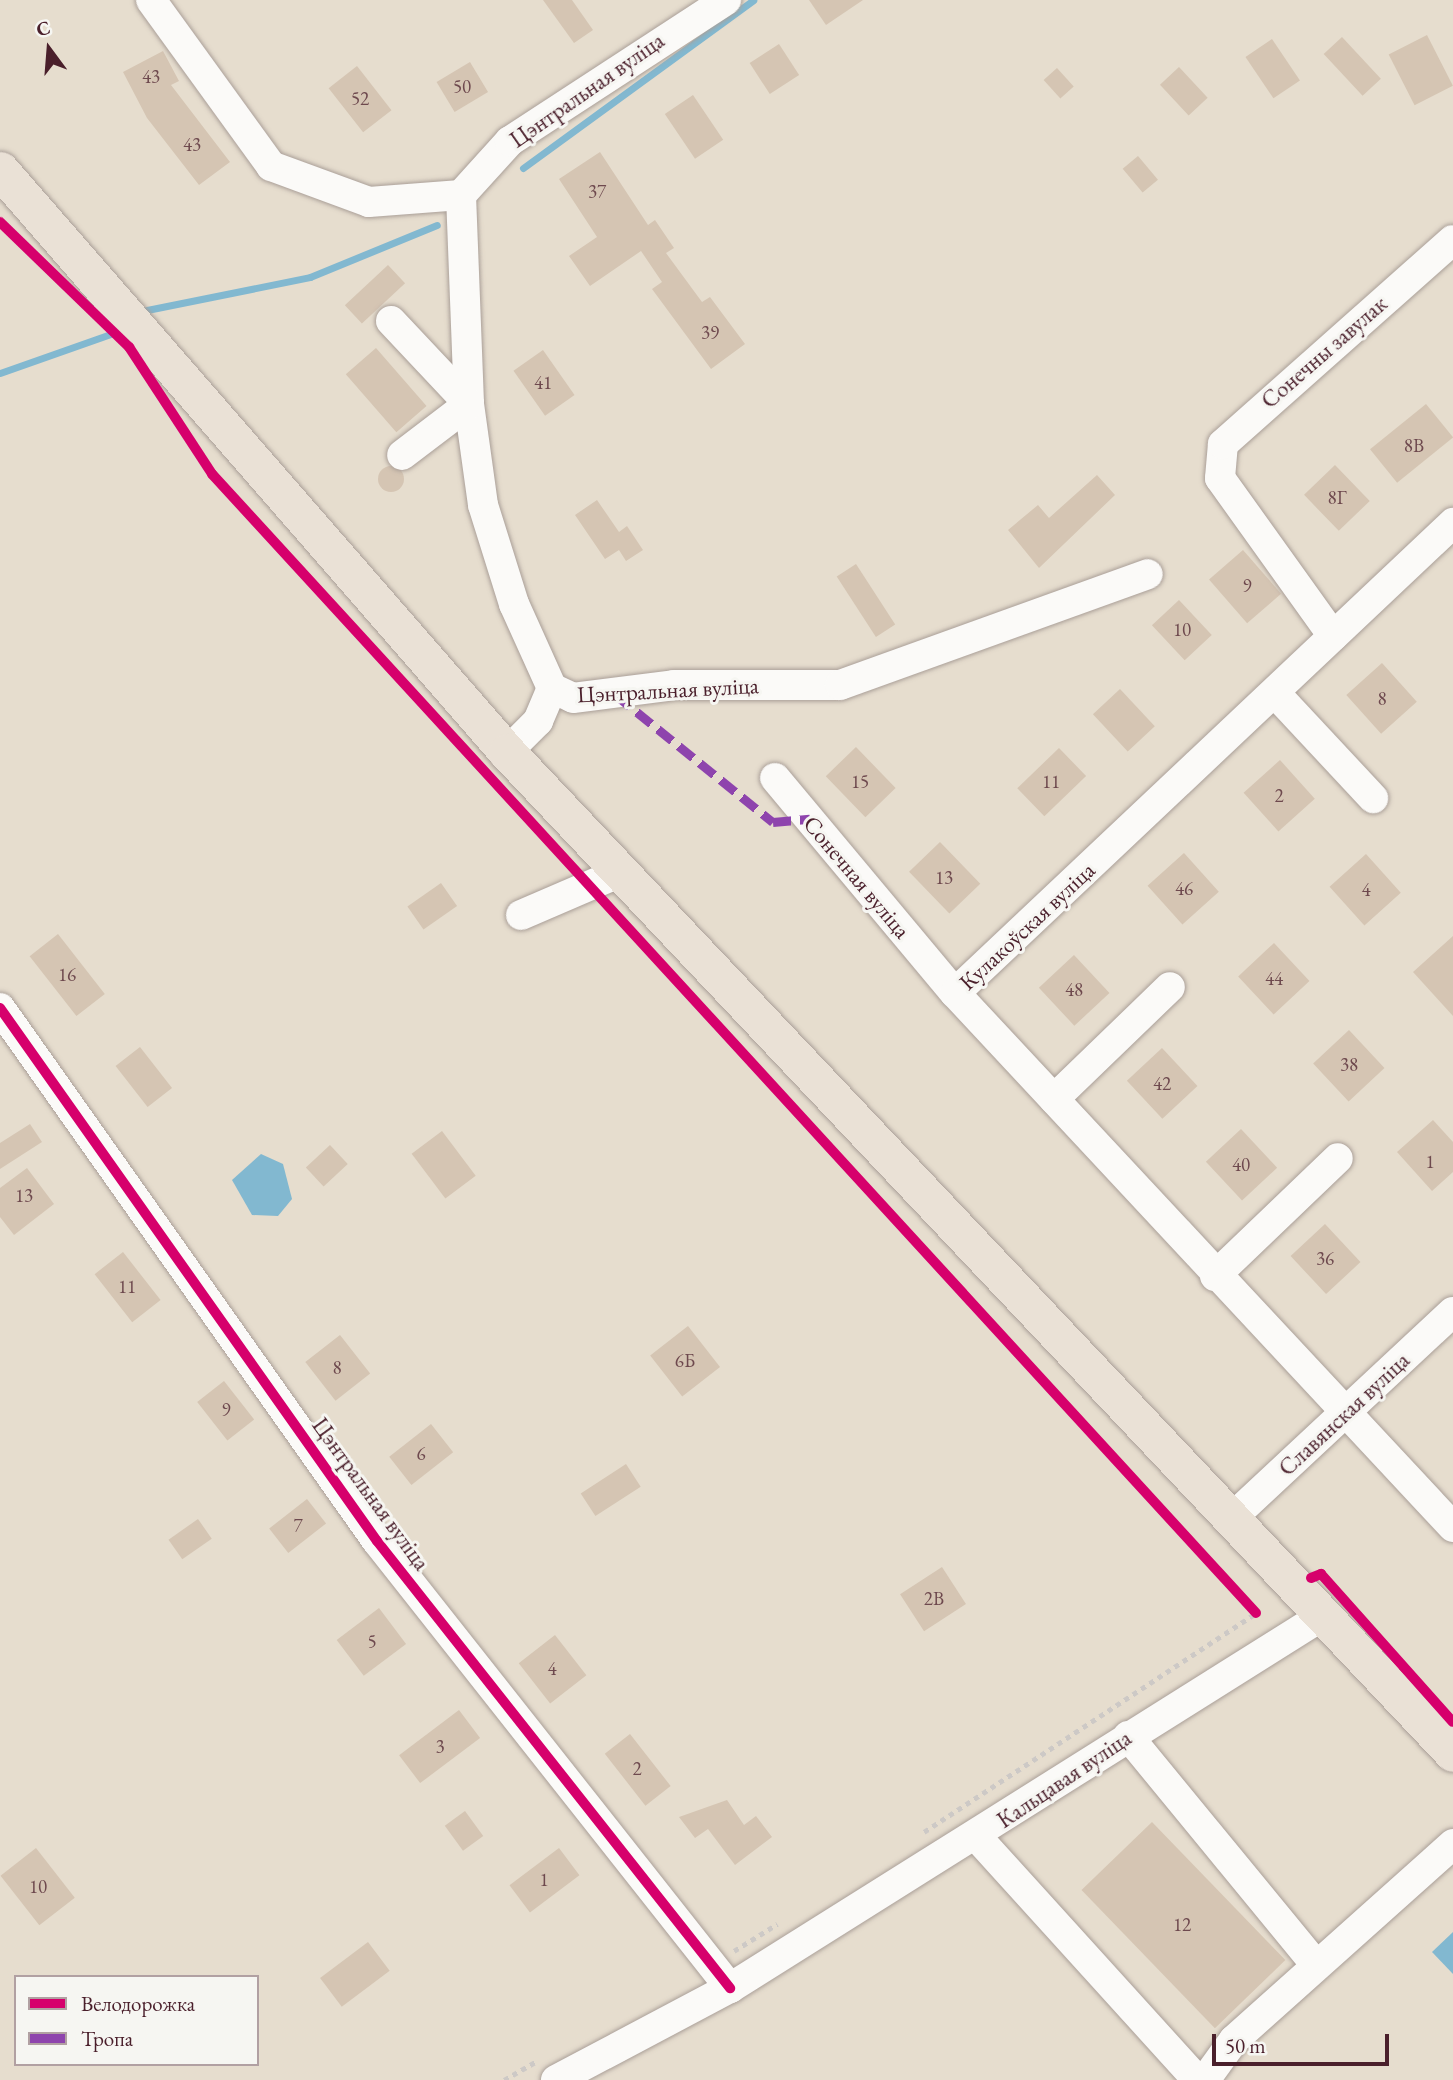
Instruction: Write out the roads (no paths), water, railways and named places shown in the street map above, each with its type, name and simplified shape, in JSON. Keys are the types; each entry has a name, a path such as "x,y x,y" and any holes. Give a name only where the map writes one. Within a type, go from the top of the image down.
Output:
{"main road":[{"path":"0,170 507,752 1234,1516 1322,1616 1453,1753"}],"street":[{"path":"151,0 271,166 369,202 461,195"},
{"name":"Цэнтральная вуліца","path":"726,0 510,141 461,195 470,404 483,505 514,604 552,688 573,698 674,685 840,685 1148,574"},
{"name":"Сонечны завулак","path":"1327,628 1220,478 1223,444 1453,240"},
{"path":"391,321 470,404 402,455"},
{"name":"Кулакоўская вуліца","path":"1453,523 1327,628 1275,693 947,984 1215,1276 1453,1527"},
{"path":"507,752 538,721 552,688"},
{"path":"1275,693 1373,798"},
{"name":"Сонечная вуліца","path":"775,778 947,984"},
{"path":"521,915 621,872"},
{"path":"1054,1099 1170,987"},
{"name":"Цэнтральная вуліца","path":"0,1008 377,1541 721,1977"},
{"path":"1215,1276 1338,1158"},
{"name":"Славянская вуліца","path":"1234,1516 1453,1312"},
{"name":"Кальцавая вуліца","path":"1197,2080 977,1837 1128,1736 1322,1616"},
{"path":"1128,1736 1316,1965"},
{"path":"551,2068 721,1977 778,1958 977,1837"},
{"path":"1205,2080 1234,2040 1453,1844"}],"water":[{"path":"261,1154 283,1164 292,1199 278,1216 252,1215 232,1180"},
{"path":"1453,1932 1453,1974 1432,1952"}],"waterway":[{"path":"523,168 753,0"},
{"path":"147,310 310,277 437,225"},
{"path":"0,373 111,334"}]}
